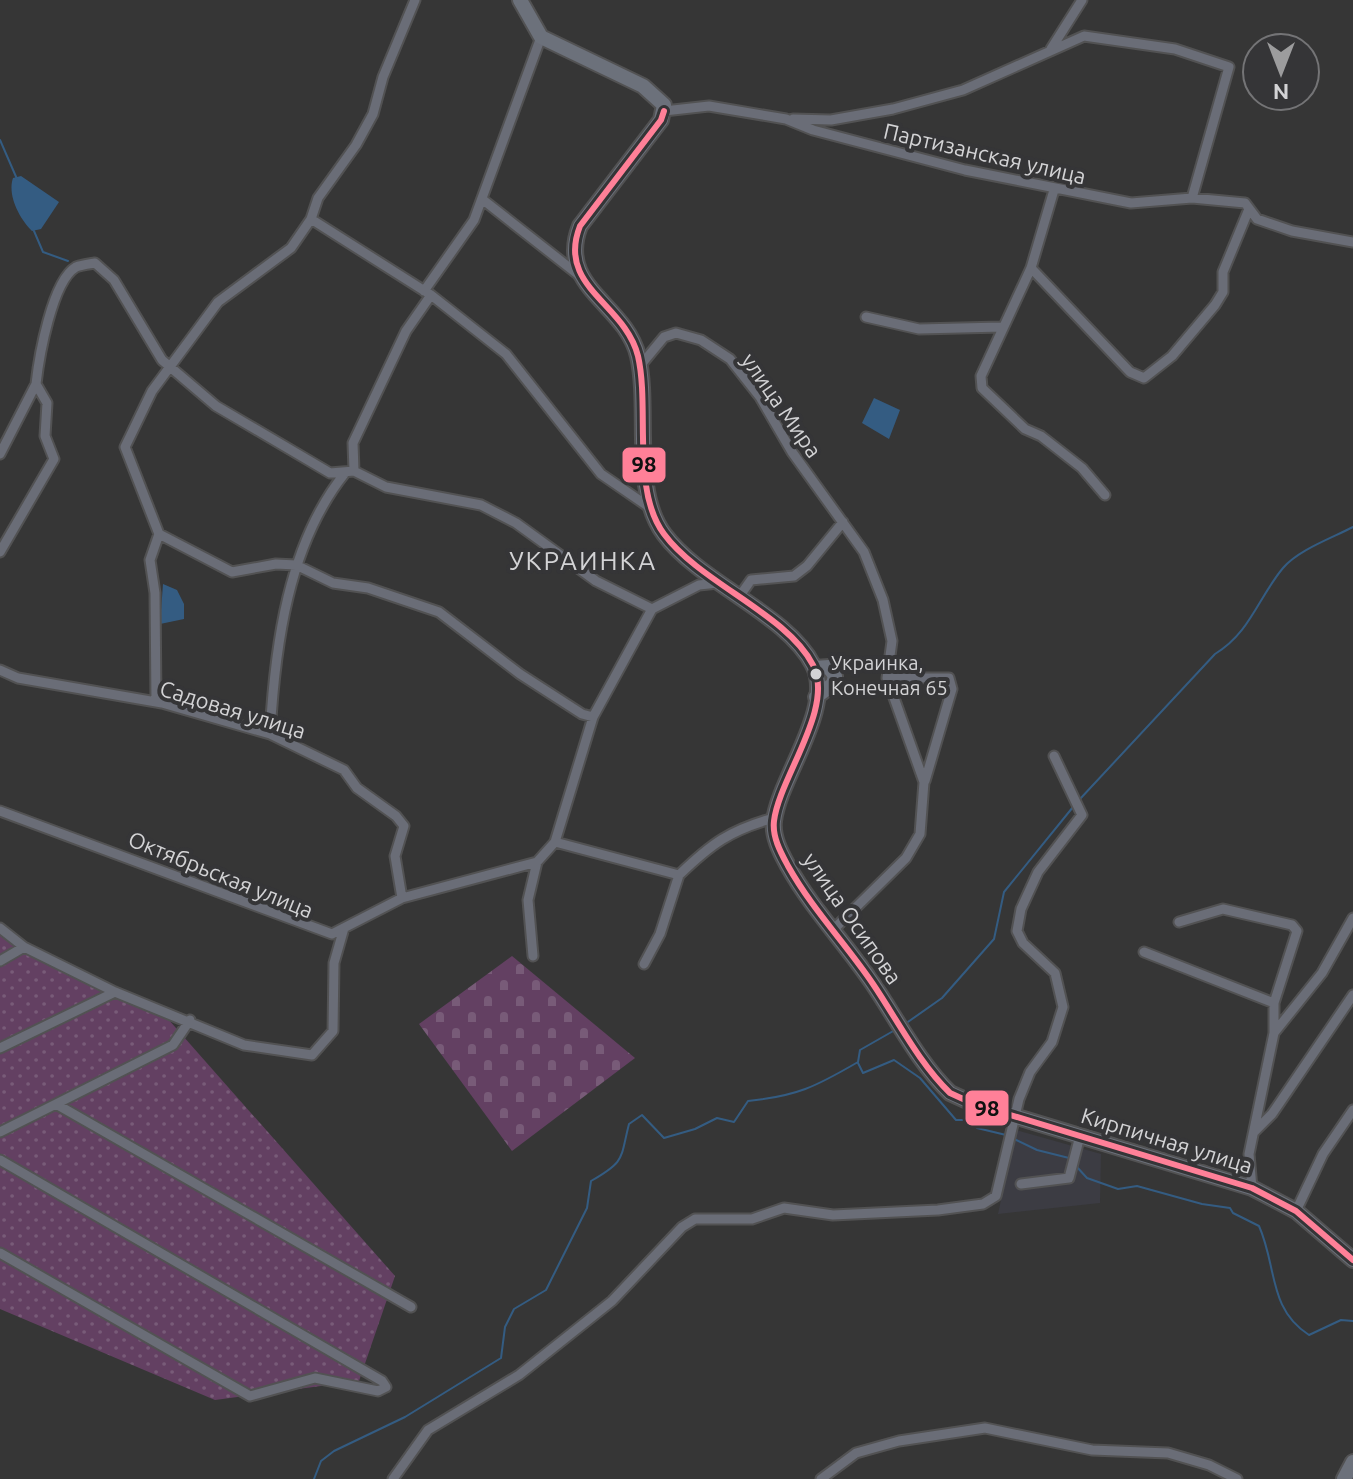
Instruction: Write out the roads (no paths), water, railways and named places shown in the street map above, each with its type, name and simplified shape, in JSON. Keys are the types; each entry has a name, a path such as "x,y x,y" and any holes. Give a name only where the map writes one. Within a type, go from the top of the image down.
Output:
{"main road":[{"path":"520,0 541,37 662,99 664,111 661,120 580,226 572,251 577,269 585,281 631,339 640,366 649,507 662,531 679,553 739,597 805,652 815,668 816,697 799,758 774,818"},
{"name":"улица Осипова","path":"774,818 778,845 787,865 904,1033 950,1093"},
{"name":"Кирпичная улица","path":"950,1093 962,1100 1252,1188 1296,1211 1353,1260"},
{"path":"1344,1479 1353,1462"}],"street":[{"path":"156,702 155,593 150,560 159,534 125,447 152,391 218,302 291,248 311,219 318,198 356,145 373,114 383,77 415,0"},
{"path":"1051,49 1082,0"},
{"path":"786,119 831,120 893,109 963,90 1084,36 1175,49 1229,67 1192,198"},
{"path":"270,734 274,655 296,565 327,500 350,472 353,443 406,331 474,220 541,37"},
{"name":"Партизанская улица","path":"664,111 709,106 786,119 813,130 1054,190 1131,203 1192,198 1245,203 1257,219 1292,231 1353,242"},
{"path":"1054,190 1031,268 981,376 982,388 1025,429 1041,436 1082,468 1105,495"},
{"path":"482,199 505,214 585,281"},
{"path":"1031,268 1130,372 1144,378 1172,356 1215,305 1223,292 1223,272 1249,209"},
{"path":"474,220 493,212 505,214"},
{"path":"311,219 428,293 506,354 542,396 566,435 601,474 649,507"},
{"path":"0,454 36,384 64,279 77,266 95,263 114,280 170,367 216,406 330,473 350,472 386,487 481,505 516,523 596,581 652,609"},
{"path":"866,317 919,329 1002,327"},
{"name":"улица Мира","path":"640,366 664,337 676,333 701,340 730,359 760,397 792,452 864,552 883,600 892,641 887,678 924,782 920,834 906,858 834,929"},
{"path":"0,552 54,459 45,436 47,403 36,384"},
{"path":"320,468 327,500"},
{"path":"739,597 751,580 794,576 807,566 843,522"},
{"path":"159,534 232,572 276,564 296,565 333,583 368,588 439,612 520,674 582,714 593,717"},
{"path":"533,956 528,900 537,862 555,842 593,717 652,609 699,585 718,583"},
{"name":"Садовая улица","path":"0,670 18,678 156,702 270,734 344,770 357,788 396,816 404,826 395,856 402,898"},
{"path":"887,678 949,678 952,689 924,782"},
{"path":"393,1479 428,1430 533,1364 612,1301 682,1227 695,1219 752,1219 784,1208 833,1215 938,1210 989,1202 998,1190 1015,1116 1030,1072 1056,1034 1063,1007 1055,973 1023,943 1017,931 1021,909 1038,872 1082,815 1054,756"},
{"name":"Октябрьская улица","path":"0,811 124,854 323,934 344,928 402,898 537,862"},
{"path":"644,964 660,934 679,875 713,843 743,826 774,818"},
{"path":"555,842 679,875"},
{"path":"1179,922 1223,909 1292,925 1297,931 1274,1003 1274,1033 1249,1154 1252,1188"},
{"path":"1274,1033 1322,973 1353,918"},
{"path":"0,928 24,947 115,992 190,1020 244,1045 312,1055 333,1031 334,963 344,928"},
{"path":"0,961 24,947"},
{"path":"1144,952 1274,1003"},
{"path":"0,1048 115,992"},
{"path":"1254,1132 1272,1114 1353,995"},
{"path":"0,1132 173,1045 190,1020"},
{"path":"56,1104 411,1307"},
{"path":"1296,1211 1323,1154 1353,1110"},
{"path":"1021,1184 1069,1178 1080,1136"},
{"path":"0,1160 382,1381 386,1387 378,1391 315,1378 250,1396 0,1253"},
{"path":"821,1479 856,1453 899,1441 985,1428 1092,1450 1168,1453 1209,1465 1237,1479"}],"water":[{"path":"21,176 59,202 41,229 32,231 16,207 12,192 13,178"},
{"path":"874,398 900,410 889,439 862,423"},
{"path":"163,584 177,590 184,604 184,619 160,624"}],"waterway":[{"path":"0,140 17,179"},
{"path":"34,231 43,252 68,261"},
{"path":"1080,799 1215,654 1237,636 1274,579 1289,562 1353,527"},
{"path":"905,1024 942,998 994,939 1004,892 1073,807"},
{"path":"314,1479 321,1461 334,1451 405,1417 501,1358 505,1327 514,1309 546,1290 587,1208 591,1181 610,1169 620,1158 629,1124 642,1115 664,1138 695,1129 717,1118 734,1122 748,1101 793,1093 817,1084 858,1062 860,1050 895,1030"},
{"path":"858,1063 863,1073 894,1060 920,1078 956,1120 969,1120 977,1128 1006,1135"},
{"path":"1012,1138 1037,1150 1069,1158"},
{"path":"1076,1166 1087,1178 1118,1189 1137,1186 1202,1204 1230,1208 1233,1213 1259,1226 1280,1300 1296,1324 1309,1335 1341,1320 1353,1321"}],"place":[{"name":"Украинка, Конечная 65","path":"816,674"}],"district":[{"name":"УКРАИНКА","path":"583,560"}]}
